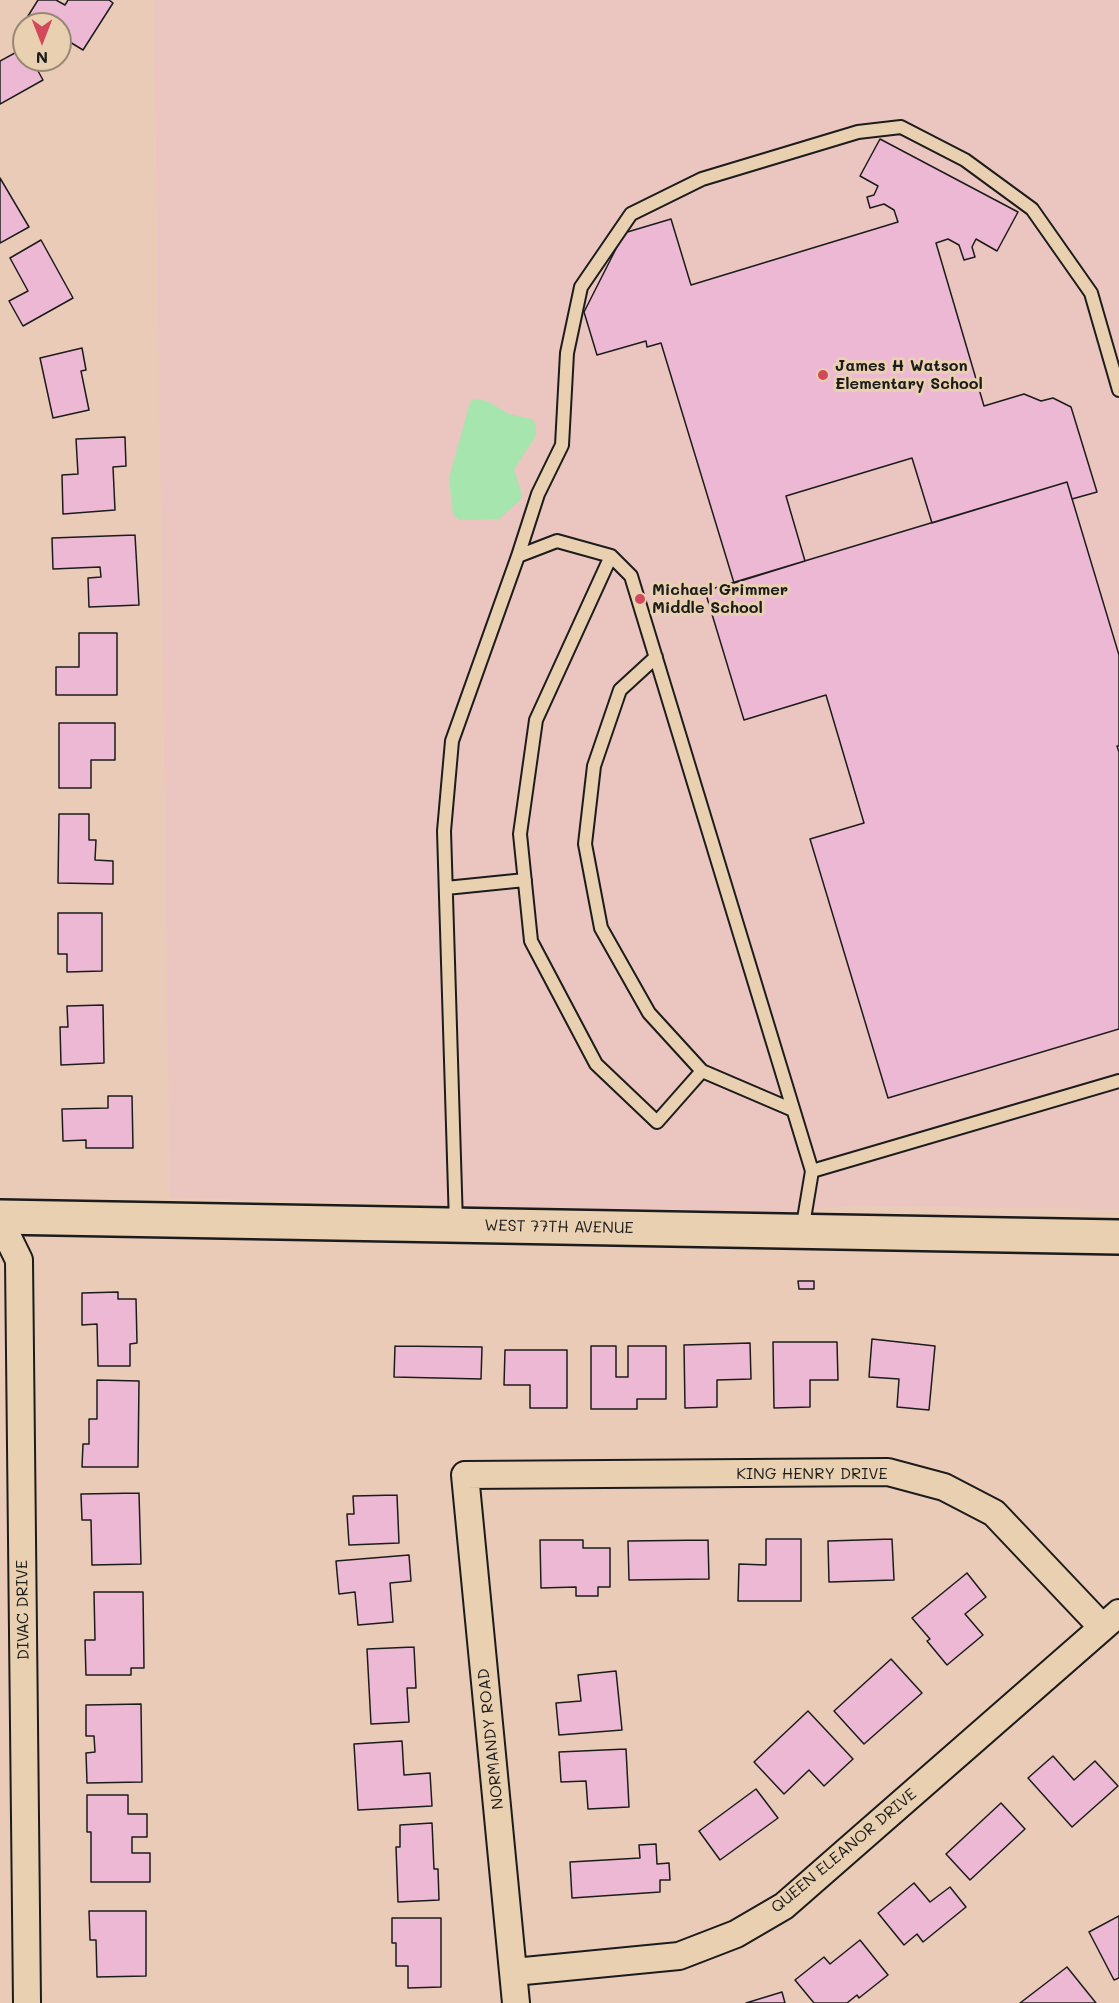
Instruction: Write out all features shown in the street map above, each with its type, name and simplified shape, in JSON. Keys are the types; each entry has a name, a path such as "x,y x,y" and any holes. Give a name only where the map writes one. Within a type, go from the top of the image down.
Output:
{"street":[{"name":"WEST 77TH AVENUE","path":"0,1219 1119,1237"},
{"name":"DIVAC DRIVE","path":"0,1219 19,1260 27,2003"},
{"name":"KING HENRY DRIVE","path":"465,1475 888,1472 944,1486 994,1513 1110,1620"},
{"name":"NORMANDY ROAD","path":"465,1475 516,2003"},
{"name":"QUEEN ELEANOR DRIVE","path":"514,1972 679,1956 736,1934 784,1906 1110,1620"}],"lane":[{"path":"456,1225 444,831 452,741 538,494 562,444 567,353 580,287 632,214 702,179 858,132 901,127 965,160 1032,209 1091,293 1119,390"},
{"path":"518,556 557,542 611,556 632,576 812,1171 802,1232"},
{"path":"611,556 536,720 520,834 531,942 596,1064 657,1122 702,1071"},
{"path":"656,657 620,690 594,765 585,844 601,928 649,1013 702,1071 794,1110"},
{"path":"446,888 525,880"},
{"path":"812,1171 1119,1081"}],"shaded area":[{"name":"Michael Grimmer Middle School","path":"154,0 1119,0 1119,1209 854,1206 720,1217 509,1215 417,1203 170,1198"}],"green space":[{"path":"474,399 487,401 509,414 532,419 536,425 536,436 514,469 522,495 520,500 499,519 460,520 453,515 449,478 470,402"}],"building":[{"path":"38,0 56,0 65,5 68,0 109,0 113,3 83,50 72,43 72,12 30,12"},
{"path":"12,54 12,72 39,72 43,80 0,104 0,61"},
{"name":"James H Watson Elementary School","path":"880,139 1018,212 997,251 976,239 972,247 975,257 964,260 959,245 948,239 936,243 984,406 1024,394 1041,401 1053,398 1071,407 1097,492 1072,499 1067,482 932,523 912,458 786,496 805,561 734,583 661,343 647,347 646,341 597,355 584,312 624,233 671,219 691,285 898,222 894,210 884,204 870,208 867,197 874,195 878,186 860,176"},
{"path":"0,178 29,227 0,243"},
{"path":"41,240 73,298 23,326 9,301 28,291 10,258"},
{"path":"82,348 86,370 81,371 89,410 53,418 40,358"},
{"path":"125,437 126,466 113,467 115,510 63,514 62,475 78,474 76,439"},
{"path":"1067,482 1119,655 1119,746 1117,746 1119,752 1119,1029 888,1098 810,839 864,823 826,695 744,720 705,591"},
{"path":"135,535 139,605 89,607 88,578 101,577 100,567 53,569 52,538"},
{"path":"79,633 117,633 117,695 56,695 56,667 79,667"},
{"path":"59,723 115,723 115,760 91,760 91,788 59,788"},
{"path":"59,814 89,814 89,840 96,840 95,860 113,861 113,884 58,883"},
{"path":"58,913 102,913 102,971 67,972 67,954 58,954"},
{"path":"103,1005 104,1063 61,1065 60,1027 68,1027 67,1006"},
{"path":"108,1096 132,1096 133,1148 86,1148 86,1140 63,1141 62,1109 108,1108"},
{"path":"798,1281 814,1281 814,1289 799,1289"},
{"path":"118,1292 118,1299 136,1299 137,1343 130,1344 130,1366 98,1366 97,1324 82,1325 82,1293"},
{"path":"872,1339 935,1346 929,1410 897,1407 899,1379 869,1377"},
{"path":"773,1342 837,1342 838,1380 810,1380 810,1407 774,1408"},
{"path":"750,1343 751,1379 717,1380 717,1407 685,1408 684,1345"},
{"path":"395,1346 482,1347 481,1379 394,1377"},
{"path":"591,1346 616,1346 616,1377 628,1377 628,1346 666,1346 666,1399 637,1399 637,1409 591,1409"},
{"path":"505,1350 567,1350 567,1408 530,1408 530,1385 504,1385"},
{"path":"97,1380 139,1381 138,1467 82,1467 83,1444 89,1444 89,1419 97,1419"},
{"path":"139,1493 141,1564 92,1565 91,1520 82,1520 81,1494"},
{"path":"397,1495 399,1543 349,1545 347,1514 354,1514 353,1496"},
{"path":"766,1539 801,1539 801,1601 738,1601 739,1564 766,1565"},
{"path":"892,1539 894,1580 829,1582 828,1541"},
{"path":"540,1540 583,1540 583,1548 610,1548 610,1587 598,1587 598,1596 576,1596 576,1587 541,1588"},
{"path":"708,1540 709,1579 629,1580 628,1541"},
{"path":"409,1555 411,1581 390,1583 393,1622 358,1625 355,1592 339,1594 336,1561"},
{"path":"967,1573 986,1597 965,1614 983,1635 947,1665 927,1641 930,1639 912,1618"},
{"path":"94,1592 143,1592 144,1668 131,1668 131,1675 86,1675 85,1640 95,1640"},
{"path":"414,1647 416,1688 407,1688 409,1722 371,1724 367,1649"},
{"path":"891,1659 922,1693 864,1744 834,1711"},
{"path":"616,1671 622,1730 559,1735 556,1703 581,1701 578,1675"},
{"path":"141,1704 142,1782 87,1783 86,1753 95,1752 94,1736 86,1736 86,1705"},
{"path":"808,1711 853,1759 824,1786 809,1770 784,1794 754,1762"},
{"path":"402,1741 404,1775 430,1773 432,1806 358,1810 354,1744"},
{"path":"626,1749 629,1807 588,1809 586,1781 561,1782 559,1752"},
{"path":"1053,1756 1074,1780 1095,1761 1118,1786 1072,1827 1028,1778"},
{"path":"756,1789 778,1818 720,1860 699,1831"},
{"path":"87,1795 128,1795 128,1814 147,1814 147,1837 132,1837 132,1853 150,1853 150,1882 91,1882 91,1832 87,1832"},
{"path":"1001,1803 1025,1829 970,1880 946,1854"},
{"path":"432,1823 434,1869 438,1869 439,1900 398,1902 396,1847 400,1847 400,1825"},
{"path":"656,1844 657,1864 669,1863 670,1880 660,1880 660,1892 572,1898 570,1862 640,1858 639,1845"},
{"path":"914,1883 930,1902 950,1887 966,1907 923,1942 917,1934 904,1945 878,1913"},
{"path":"89,1911 146,1911 146,1976 97,1977 96,1940 90,1940"},
{"path":"1119,1916 1119,1978 1114,1980 1089,1932"},
{"path":"392,1918 441,1918 441,1987 408,1988 408,1966 396,1966 396,1943 392,1943"},
{"path":"860,1940 888,1975 859,1998 857,1995 847,2003 814,2003 795,1980 824,1957 830,1964"},
{"path":"1067,1967 1096,2003 1020,2003"},
{"path":"782,1992 785,2003 746,2003"}],"place":[{"name":"James H Watson Elementary School","path":"823,375"},
{"name":"Michael Grimmer Middle School","path":"640,599"}]}
